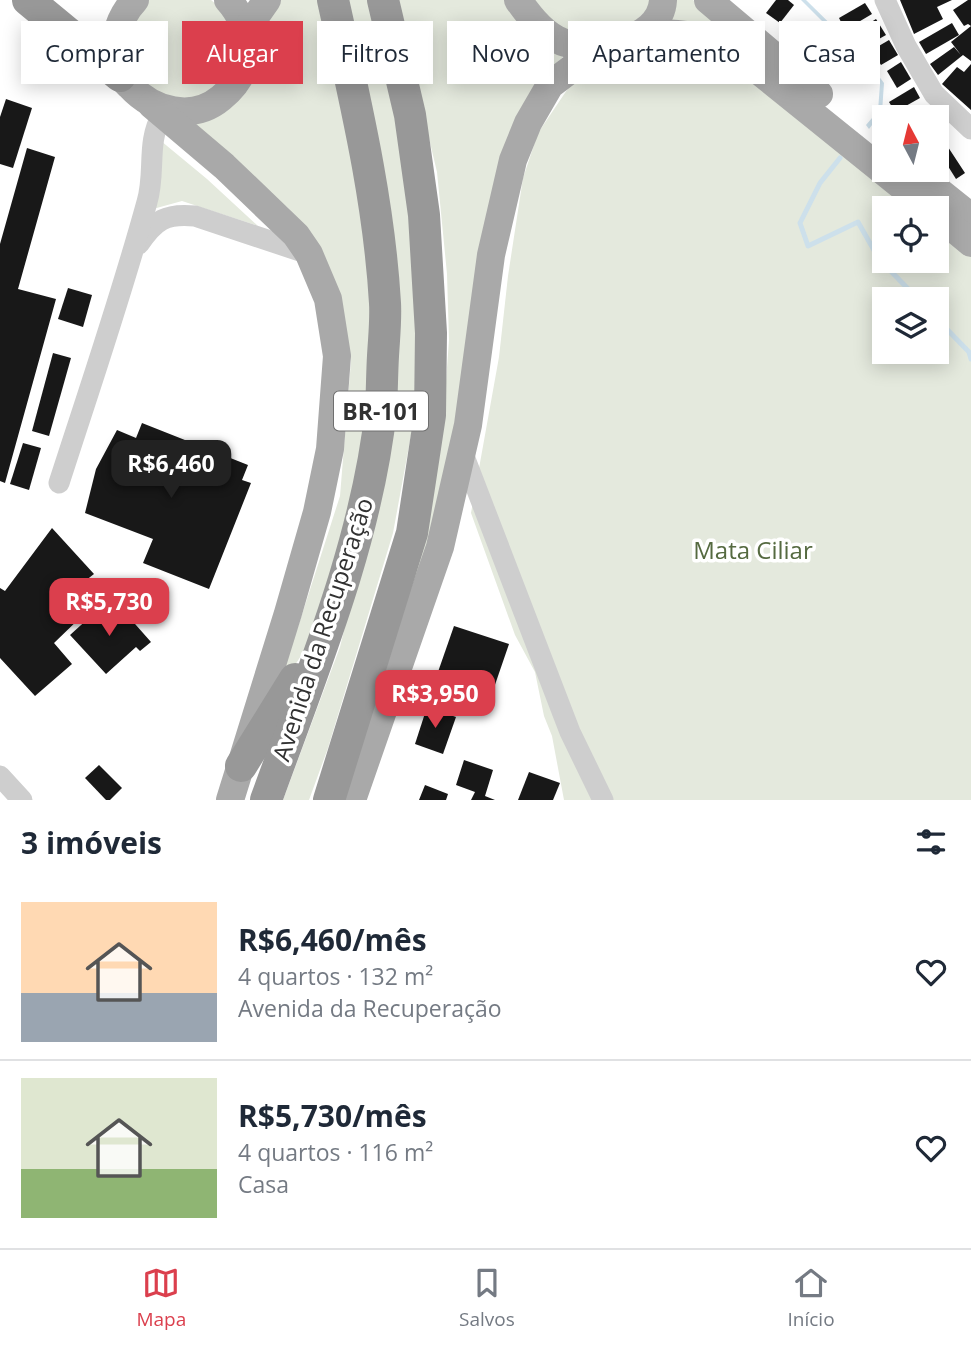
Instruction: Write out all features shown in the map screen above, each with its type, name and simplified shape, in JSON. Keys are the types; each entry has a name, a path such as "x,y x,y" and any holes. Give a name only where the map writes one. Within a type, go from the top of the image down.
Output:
{"highway":[{"path":"28,0 53,21"},
{"name":"BR-101","path":"329,800 412,533 430,415 431,333 424,215 410,115 383,0"},
{"name":"Avenida da Recuperação","path":"266,800 353,544 368,484 381,410 385,305 373,194 351,76 334,4"},
{"path":"242,766 327,627"}],"main road":[{"path":"121,21 135,0"},
{"path":"228,0 242,21"},
{"path":"252,21 267,0"},
{"path":"518,0 540,27 556,40 568,43"},
{"path":"655,21 663,0"},
{"path":"708,0 872,136"},
{"path":"353,792 440,547 468,425 491,255 513,160 528,123 550,85 568,71"},
{"path":"765,76 914,196"},
{"name":"Avenida da Recuperação","path":"128,84 224,166 296,235 309,254 328,299 337,356 330,449 313,524 230,800"},
{"path":"157,110 195,111 215,103 235,84"},
{"path":"927,182 971,217"},
{"path":"949,225 971,243"}],"street":[{"path":"885,0 906,46 934,94 971,129"},
{"path":"59,483 134,252 152,185 153,135 157,110"},
{"path":"134,252 160,219 178,214 195,216 309,254"},
{"path":"462,451 570,732 603,800"},
{"path":"0,776 22,800"}],"green space":[{"path":"142,0 211,0 229,21 182,21 182,84 218,84 211,91 178,102 140,84 168,84 168,21 127,21"},
{"path":"280,0 371,0 376,21 317,21 317,84 391,84 418,290 416,408 393,533 328,748 309,800 283,800 340,647 370,525 374,274 369,421 322,623 270,704 340,496 351,361 338,295 320,248 288,208 170,115 225,84 303,84 303,21 268,21 271,10"},
{"path":"396,0 511,0 525,21 447,21 447,84 538,84 437,525 406,625 444,409 449,340 447,274 437,172 416,84 433,84 433,21 401,21"},
{"path":"526,0 657,0 635,21 568,21 568,34"},
{"path":"676,0 693,0 717,21 664,21"},
{"path":"554,51 563,57 554,65"},
{"name":"Mata Ciliar","path":"571,84 765,84 872,171 872,182 886,182 903,196 872,196 872,273 949,273 949,234 971,252 971,800 564,800 552,736 544,716 535,672 515,635 471,513 499,357 523,178 538,133"},
{"path":"155,136 258,226 182,201 153,209"}],"water":[{"path":"801,0 806,0 827,21 822,21"},
{"path":"880,78 884,83 882,105 878,105"},
{"path":"872,118 869,129 866,125"}],"building":[{"path":"776,0 788,0 794,5 779,22 766,13"},
{"path":"900,0 952,0 937,7 943,19 914,34"},
{"path":"971,0 971,26 964,26 953,10"},
{"path":"865,3 872,14 860,21 840,21 839,18"},
{"path":"952,23 959,35 926,54 919,42"},
{"path":"880,25 886,35 880,38"},
{"path":"971,26 971,61 963,55 938,75 930,64 954,47 961,55 951,42"},
{"path":"889,40 898,55 881,65 880,45"},
{"path":"901,62 911,79 897,88 887,71"},
{"path":"971,64 971,110 942,84 957,67 964,72"},
{"path":"914,87 920,98 908,105 891,105 889,102"},
{"path":"6,99 32,108 13,168 0,164 0,117"},
{"path":"27,148 55,157 18,289 56,299 5,483 0,481 0,244"},
{"path":"949,149 965,173 956,179 949,168"},
{"path":"68,288 92,295 83,327 58,319"},
{"path":"53,353 71,358 49,436 32,431"},
{"path":"142,423 248,465 242,480 251,483 209,589 143,563 153,539 85,513 96,469 117,430 136,438"},
{"path":"23,443 41,448 29,490 10,484"},
{"path":"52,528 94,574 67,595 83,615 54,643 72,664 35,696 0,658 0,588 5,591"},
{"path":"101,607 110,616 120,607 151,642 140,651 136,647 106,674 70,635"},
{"path":"454,626 509,644 486,711 431,692"},
{"path":"427,707 456,717 443,754 415,744"},
{"path":"464,760 493,770 485,796 495,800 471,800 475,792 456,785"},
{"path":"99,765 122,788 110,800 106,800 85,778"},
{"path":"529,772 560,783 553,800 518,800"},
{"path":"425,785 448,794 446,800 419,800"}],"waterway":[{"path":"840,158 820,183 800,223 808,246 858,222 879,259 906,287"},
{"path":"949,331 969,352 971,359"}]}
